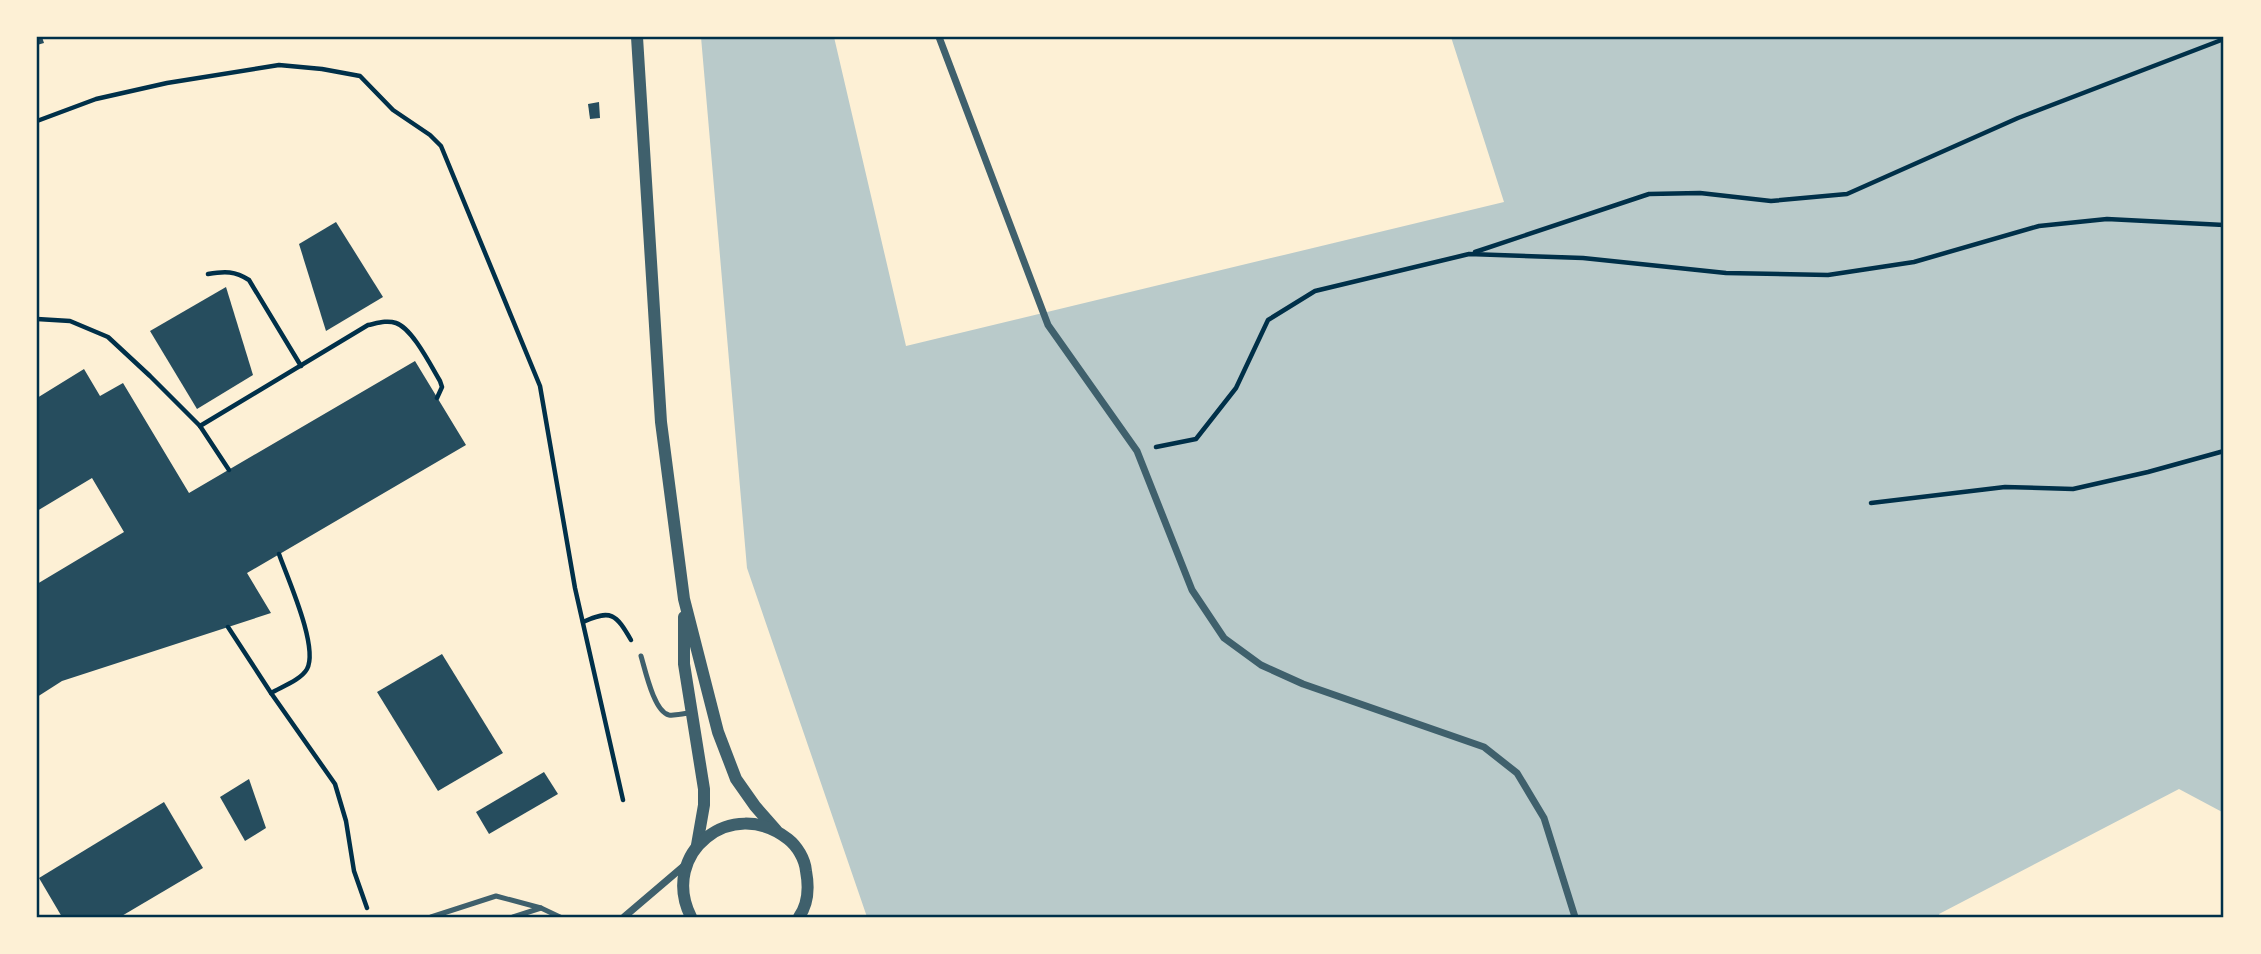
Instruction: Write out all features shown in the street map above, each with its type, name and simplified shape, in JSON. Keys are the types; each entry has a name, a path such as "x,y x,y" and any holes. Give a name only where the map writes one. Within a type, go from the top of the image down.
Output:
{"street":[{"path":"637,37 661,422 684,600 718,732 736,779 776,830 794,844 806,865 809,888 804,911 799,917"},
{"path":"939,37 1048,325 1137,451 1192,590 1224,638 1261,665 1303,684 1484,747 1492,753 1517,773 1544,818 1575,917"},
{"path":"684,600 684,664 704,789 697,845 682,877 685,906 691,917"},
{"path":"697,845 716,830 734,824 752,823 776,830"},
{"path":"624,917 686,864"}],"lane":[{"path":"641,656 660,710 668,715 691,713"},
{"path":"431,917 496,896 541,908 560,917"},
{"path":"513,917 541,908"}],"path":[{"path":"1137,451 1196,439 1236,388 1268,320 1315,291 1469,254 1649,194 1700,192 1771,201 1847,194 2018,118 2224,39"},
{"path":"37,121 96,99 143,88 279,65 360,76 393,110 430,135 441,146 540,386 583,622 622,800"},
{"path":"1469,254 1583,258 1726,273 1828,275 1914,262 2039,226 2107,219 2224,225"},
{"path":"208,274 224,271 239,273 249,280 301,366"},
{"path":"37,319 70,321 108,337 200,426 229,470"},
{"path":"200,426 368,325 384,321 399,323 410,332 440,381 442,387 437,398"},
{"path":"1871,503 2005,487 2073,489 2224,451"},
{"path":"271,693 307,669 309,656 307,632 279,554"},
{"path":"583,622 601,614 612,616 622,624 641,656"},
{"path":"228,627 335,784 346,821 354,871 367,908"}],"shaded area":[{"path":"701,37 834,37 906,346 1504,202 1451,37 2224,37 2224,813 2179,789 1939,914 1940,917 867,917 747,568"}],"building":[{"path":"37,37 42,37 44,43 37,45"},
{"path":"599,102 600,118 590,119 588,104"},
{"path":"336,222 383,297 326,331 299,244"},
{"path":"226,287 253,375 197,409 150,331"},
{"path":"415,361 466,445 247,573 271,613 62,681 37,697 37,584 124,532 92,478 37,511 37,398 84,369 100,396 123,383 189,493"},
{"path":"442,654 503,753 438,791 377,692"},
{"path":"544,772 558,794 489,834 476,812"},
{"path":"249,779 266,828 245,841 220,797"},
{"path":"164,802 203,868 120,917 62,917 39,878"}]}
